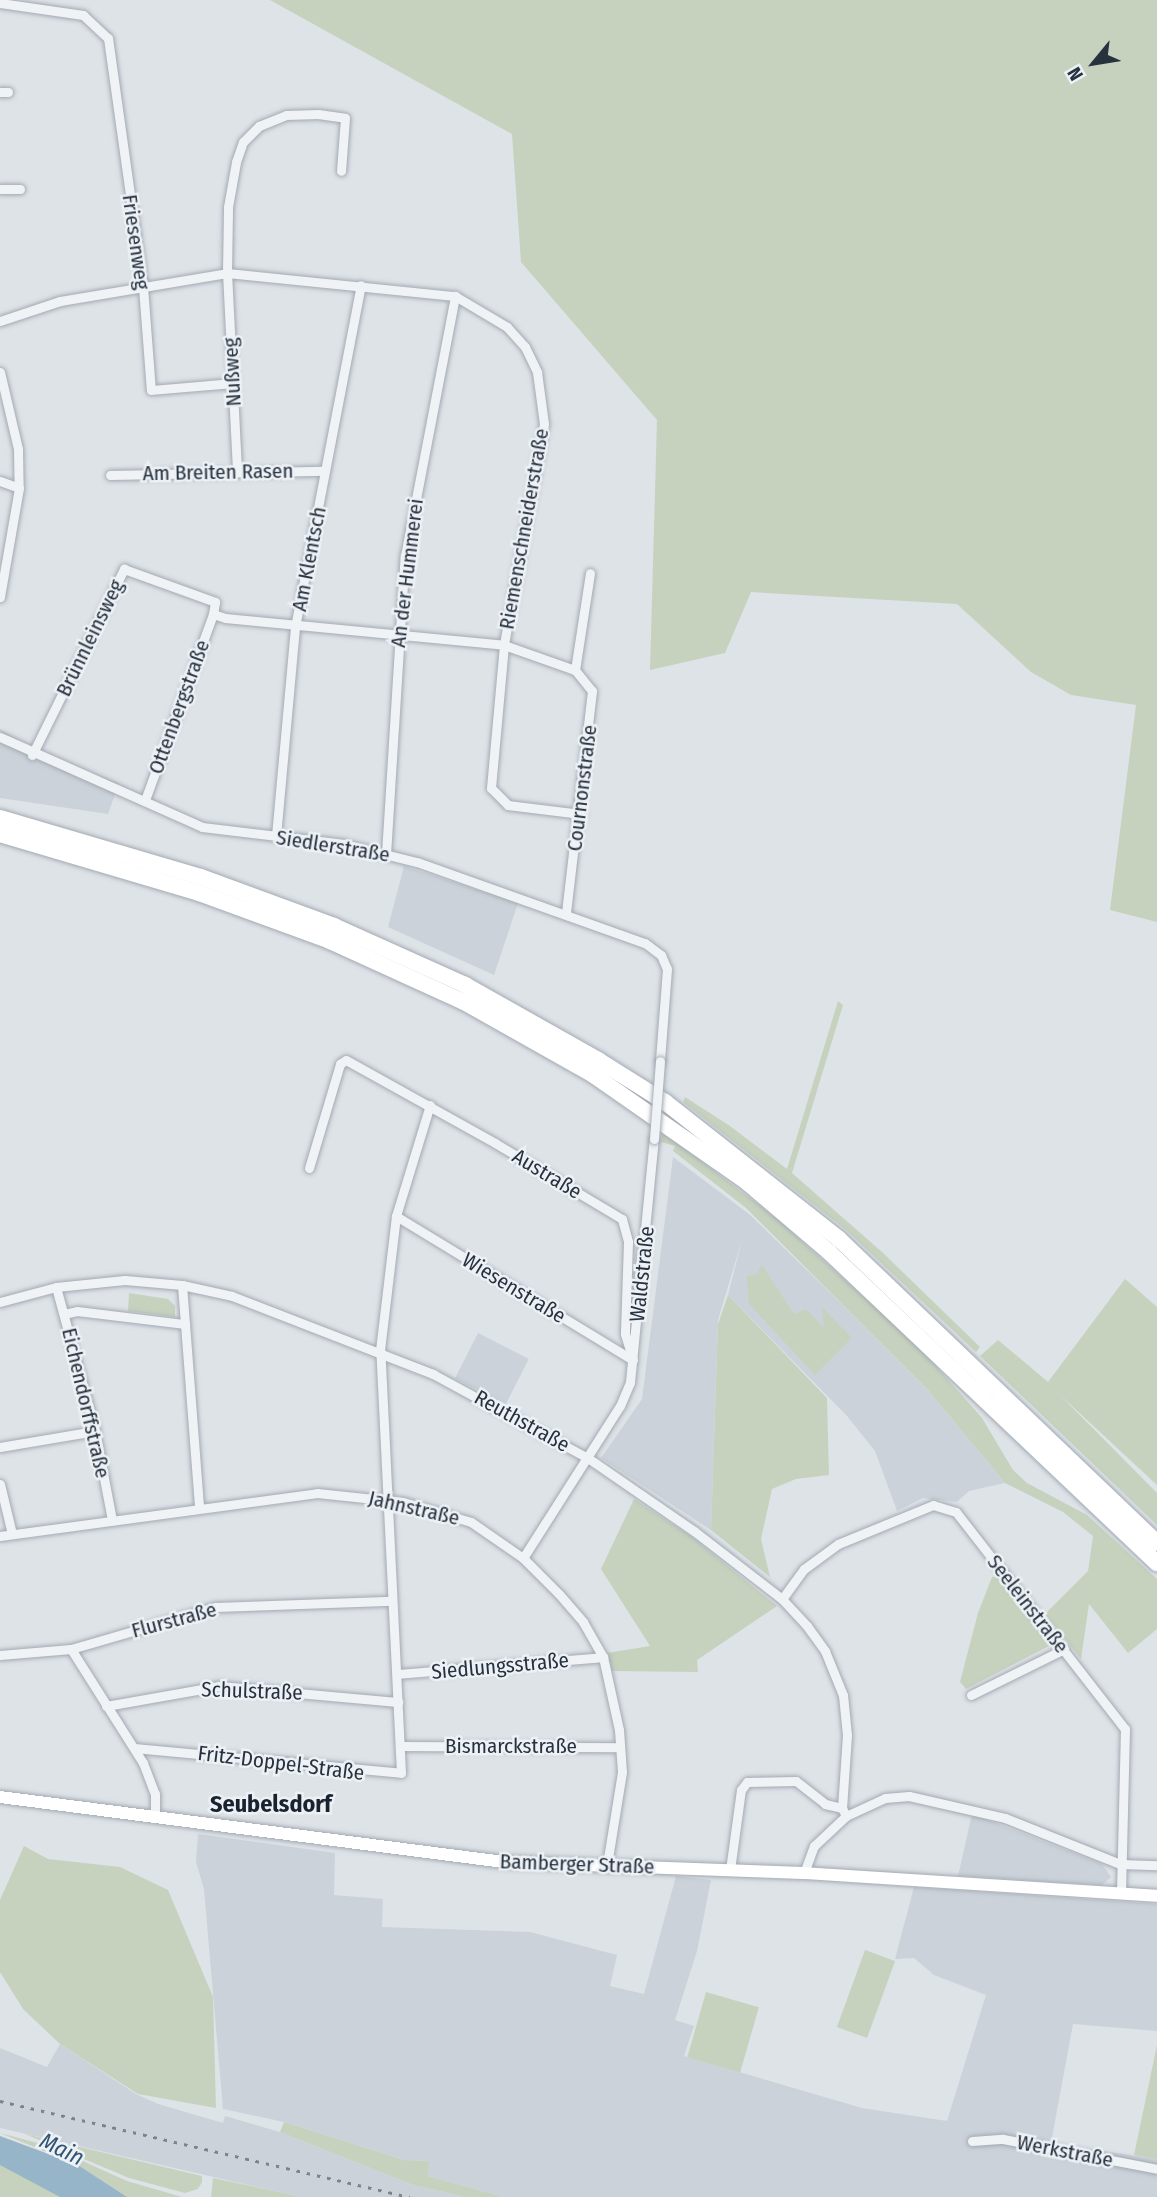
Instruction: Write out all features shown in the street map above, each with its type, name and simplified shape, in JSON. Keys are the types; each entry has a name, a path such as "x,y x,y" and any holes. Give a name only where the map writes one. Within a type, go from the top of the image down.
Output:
{"highway":[{"path":"0,818 201,877 334,926 465,985 598,1060 665,1102 839,1239 1157,1542"},
{"path":"0,834 199,893 343,946 464,1002 592,1074 748,1183 829,1252 1157,1563"}],"street":[{"name":"Friesenweg","path":"0,3 73,12 93,20 111,45 143,287 151,390 232,383"},
{"name":"Nußweg","path":"237,470 227,273 230,188 236,162 250,134 286,114 345,118 341,171"},
{"path":"0,189 20,189"},
{"name":"Riemenschneiderstraße","path":"0,321 60,301 227,273 455,296 491,315 517,337 541,383 540,451 504,645 491,788 508,805 580,814"},
{"name":"Am Klentsch","path":"276,836 295,627 361,285"},
{"name":"An der Hummerei","path":"386,854 398,638 425,437 455,296"},
{"path":"0,372 18,449 19,488 0,597"},
{"name":"Am Breiten Rasen","path":"110,475 237,470 325,471"},
{"path":"0,481 19,488"},
{"name":"Brünnleinsweg","path":"32,755 124,569 215,602"},
{"path":"213,614 295,627 398,638 504,645 575,670 590,573"},
{"name":"Ottenbergstraße","path":"145,800 213,614 215,602"},
{"name":"Cournonstraße","path":"566,913 593,702 590,685 575,670"},
{"name":"Siedlerstraße","path":"0,737 32,755 145,800 202,827 386,854 462,875 645,943 664,960"},
{"name":"Waldstraße","path":"523,1558 625,1396 633,1360 654,1139 667,980 664,960"},
{"name":"Austraße","path":"309,1168 341,1064 346,1060 430,1105 622,1219 628,1242 625,1335 633,1360"},
{"path":"402,1746 391,1601 380,1350 396,1216 430,1105"},
{"name":"Wiesenstraße","path":"396,1216 633,1360"},
{"name":"Reuthstraße","path":"0,1302 56,1287 125,1280 182,1285 232,1296 380,1350 495,1404 587,1458 694,1531 782,1599 825,1651 843,1695 847,1735 844,1812"},
{"path":"182,1285 199,1507"},
{"name":"Eichendorffstraße","path":"56,1287 95,1431 112,1520"},
{"path":"64,1314 77,1311 185,1324"},
{"path":"0,1447 95,1431"},
{"path":"0,1484 12,1534"},
{"name":"Jahnstraße","path":"0,1536 317,1493 386,1499 449,1512 471,1522 523,1558 583,1622 603,1657 621,1747 622,1772 607,1865"},
{"name":"Seeleinstraße","path":"782,1599 804,1569 838,1544 883,1522 933,1505 944,1505 956,1512 1125,1729 1121,1894"},
{"name":"Flurstraße","path":"0,1655 71,1649 216,1607 391,1601"},
{"path":"71,1649 134,1748 155,1794 155,1817"},
{"path":"971,1695 1064,1649"},
{"name":"Siedlungsstraße","path":"397,1674 603,1657"},
{"name":"Schulstraße","path":"106,1706 219,1686 398,1702"},
{"name":"Bismarckstraße","path":"402,1746 621,1747"},
{"name":"Fritz-Doppel-Straße","path":"134,1748 394,1776 401,1773 402,1746"},
{"path":"730,1870 741,1790 747,1782 796,1780 825,1804 844,1812"},
{"path":"804,1873 814,1846 844,1812 885,1798 923,1796 1005,1818 1120,1864 1157,1865"},
{"name":"Bamberger Straße","path":"0,1797 504,1862 804,1873 1156,1895"},
{"name":"Werkstraße","path":"972,2141 1003,2139 1157,2169"}],"shaded area":[{"path":"0,729 39,753 119,783 108,814 0,798"},
{"path":"404,866 518,903 494,975 388,927"},
{"path":"673,1157 749,1214 851,1313 928,1390 1005,1483 969,1491 957,1502 923,1498 897,1511 875,1451 847,1416 728,1295 742,1240 718,1320 711,1530 601,1458 642,1399"},
{"path":"478,1333 529,1359 506,1404 455,1378"},
{"path":"972,1814 1102,1864 1111,1877 1102,1885 958,1876"},
{"path":"198,1834 335,1853 334,1895 383,1899 382,1927 530,1932 617,1955 610,1986 644,1994 676,1876 711,1880 697,1951 675,2020 694,2026 684,2056 862,2108 947,2121 986,1995 934,1975 914,1958 895,1959 914,1887 1157,1904 1157,2031 1073,2024 1051,2143 1157,2159 1157,2197 504,2197 428,2176 428,2161 404,2160 284,2122 223,2109 204,1889 196,1862"},
{"path":"60,2044 136,2094 158,2104 223,2123 225,2116 280,2132 413,2185 466,2197 301,2197 0,2128 0,2048 47,2067"}],"green space":[{"path":"270,0 1157,0 1157,922 1110,910 1136,705 1071,695 1031,672 957,604 751,592 725,653 650,670 657,420 521,262 512,134"},
{"path":"838,1001 843,1005 792,1173 882,1252 980,1347 976,1352 845,1229 683,1102 685,1097 730,1126 787,1169"},
{"path":"663,1132 776,1218 918,1346 982,1418 1013,1470 1027,1483 1087,1515 1157,1579 1157,1629 1128,1653 1089,1604 1081,1659 1045,1614 1088,1571 1093,1536 1063,1512 1005,1483 928,1390 746,1208 673,1151 675,1146 661,1142"},
{"path":"762,1265 794,1314 806,1309 824,1328 822,1307 852,1338 815,1375 749,1304 747,1276 757,1274"},
{"path":"1125,1279 1157,1307 1157,1485 1059,1394 1157,1493 1157,1525 980,1356 998,1340 1048,1382"},
{"path":"129,1293 168,1299 175,1306 175,1317 128,1311"},
{"path":"728,1295 827,1398 829,1475 796,1479 772,1489 761,1539 770,1577 711,1530 718,1324"},
{"path":"634,1499 692,1537 777,1606 697,1660 698,1672 612,1671 607,1653 650,1646 601,1569"},
{"path":"998,1576 1051,1645 966,1689 960,1682 978,1613 992,1577"},
{"path":"24,1846 48,1859 120,1867 168,1890 213,1997 216,2108 138,2094 60,2044 23,2009 0,1972 0,1900"},
{"path":"865,1950 895,1961 867,2038 837,2027"},
{"path":"706,1992 759,2007 740,2073 687,2057"},
{"path":"1157,2045 1157,2159 1134,2155"},
{"path":"284,2122 404,2160 429,2161 428,2176 504,2197 466,2197 413,2185 280,2132"},
{"path":"0,2133 49,2146 127,2181 182,2197 127,2197 78,2165"},
{"path":"25,2134 202,2176 202,2182 198,2189 185,2193 129,2178"},
{"path":"0,2165 5,2165 60,2197 0,2197"},
{"path":"213,2178 270,2190 301,2197 211,2197"}],"water":[{"path":"0,2136 78,2165 127,2197 60,2197 0,2165"}],"railway":[{"path":"0,2101 410,2197"}],"district":[{"name":"Seubelsdorf","path":"271,1805"}],"water label":[{"name":"Main","path":"62,2149"}]}
